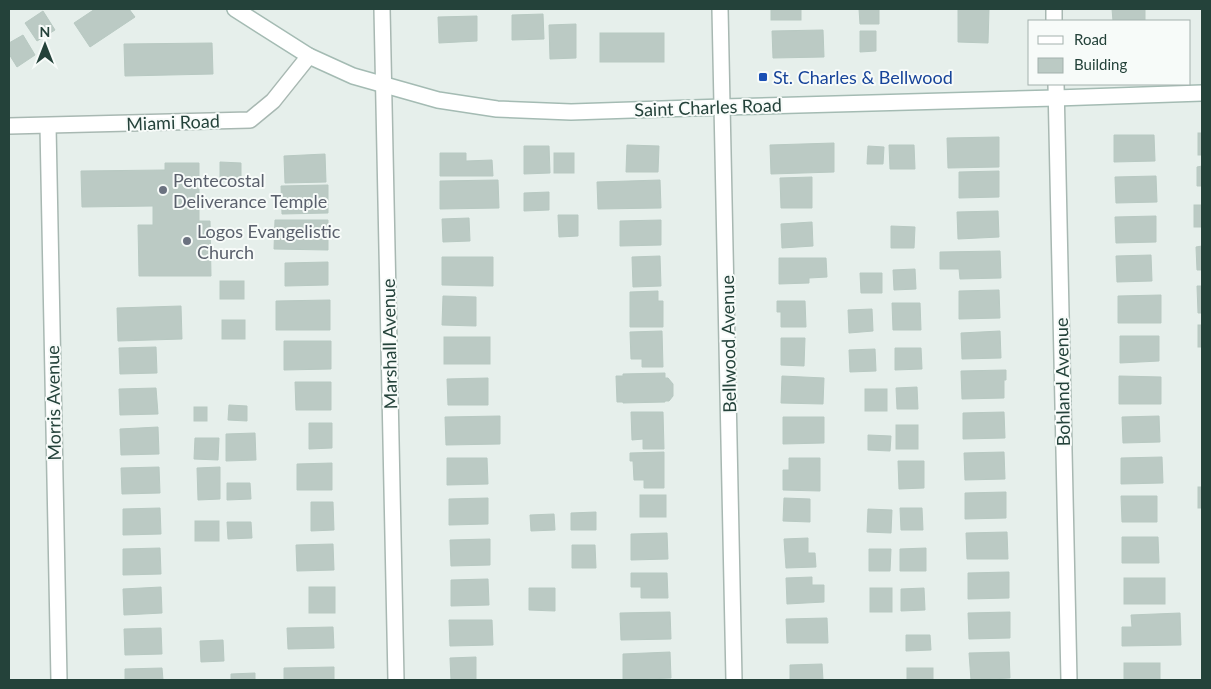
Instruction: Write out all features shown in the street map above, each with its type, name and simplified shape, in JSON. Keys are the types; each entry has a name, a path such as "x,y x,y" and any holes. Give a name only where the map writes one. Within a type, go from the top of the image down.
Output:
{"street":[{"name":"Saint Charles Road","path":"235,9 309,56 354,76 438,100 498,110 571,112 1056,91 1202,93"},
{"name":"Marshall Avenue","path":"382,9 396,680"},
{"name":"Bellwood Avenue","path":"720,9 734,680"},
{"name":"Miami Road","path":"9,126 250,120 273,101 309,56"},
{"name":"Bohland Avenue","path":"1056,91 1069,680"},
{"name":"Morris Avenue","path":"48,126 59,680"}],"building":[{"path":"95,9 129,9 135,17 90,47 74,23"},
{"path":"771,9 801,9 801,20 771,20"},
{"path":"859,9 879,9 879,24 860,24"},
{"path":"958,9 989,9 988,43 958,42"},
{"path":"1112,9 1145,9 1145,20 1113,20"},
{"path":"43,11 55,30 37,41 25,23"},
{"path":"543,14 544,39 512,40 512,15"},
{"path":"477,16 477,41 439,43 438,17"},
{"path":"576,24 576,58 550,59 549,25"},
{"path":"823,30 824,57 773,58 772,31"},
{"path":"860,31 876,31 876,51 860,52"},
{"path":"600,33 664,33 664,62 600,62"},
{"path":"23,35 35,55 17,67 9,54 9,43"},
{"path":"212,43 213,74 125,76 124,44"},
{"path":"1198,133 1202,133 1202,155 1198,155"},
{"path":"1114,135 1154,135 1155,161 1114,162"},
{"path":"999,137 999,167 948,168 947,138"},
{"path":"834,143 834,172 771,174 770,145"},
{"path":"627,145 659,146 658,172 626,172"},
{"path":"889,145 914,145 915,169 890,169"},
{"path":"524,146 549,146 550,173 524,174"},
{"path":"868,146 884,147 883,164 867,164"},
{"path":"440,153 466,153 466,161 492,160 493,176 440,176"},
{"path":"554,153 574,153 574,173 554,173"},
{"path":"325,154 326,182 285,183 284,156"},
{"path":"220,162 241,163 241,181 220,181"},
{"path":"165,163 199,163 199,221 210,221 211,276 139,276 138,225 153,225 153,206 82,207 81,171 165,170"},
{"path":"1202,166 1202,186 1197,186 1197,167"},
{"path":"999,171 999,197 959,198 959,172"},
{"path":"1156,176 1157,202 1116,203 1115,177"},
{"path":"812,177 812,208 781,208 780,178"},
{"path":"498,180 499,208 440,209 440,181"},
{"path":"660,180 661,208 598,209 597,182"},
{"path":"328,185 328,213 282,214 281,186"},
{"path":"549,192 549,210 524,211 524,193"},
{"path":"1194,205 1202,205 1202,227 1194,227"},
{"path":"998,211 999,237 958,239 957,212"},
{"path":"558,215 578,215 578,236 559,237"},
{"path":"1156,216 1156,242 1116,243 1115,217"},
{"path":"469,218 470,241 443,242 442,219"},
{"path":"275,220 328,220 328,250 274,249"},
{"path":"661,220 661,245 620,246 620,221"},
{"path":"812,222 813,246 782,248 781,224"},
{"path":"891,226 915,227 914,248 891,248"},
{"path":"1202,246 1202,270 1197,270 1196,247"},
{"path":"1000,251 1001,278 960,279 959,269 940,269 940,252"},
{"path":"1151,255 1152,281 1117,282 1116,256"},
{"path":"660,256 661,286 633,287 632,257"},
{"path":"442,257 493,257 493,286 442,285"},
{"path":"779,258 826,258 827,277 809,278 809,283 779,284"},
{"path":"328,262 328,285 285,286 285,263"},
{"path":"915,269 916,289 894,290 893,270"},
{"path":"860,273 882,273 882,293 861,293"},
{"path":"220,281 244,281 244,299 220,299"},
{"path":"1197,286 1202,286 1202,313 1198,313"},
{"path":"999,290 1000,318 959,319 959,291"},
{"path":"658,291 658,301 663,301 663,327 630,327 630,292"},
{"path":"1161,295 1161,323 1118,323 1118,296"},
{"path":"443,296 476,297 476,326 442,325"},
{"path":"330,300 330,330 276,330 276,301"},
{"path":"777,301 805,301 806,327 781,327 781,312 777,312"},
{"path":"892,303 920,303 921,330 893,330"},
{"path":"181,306 182,339 118,341 117,308"},
{"path":"872,309 873,331 849,333 848,310"},
{"path":"222,320 245,320 245,339 222,339"},
{"path":"1198,325 1202,325 1202,347 1198,347"},
{"path":"662,331 663,367 642,367 642,359 631,359 630,332"},
{"path":"1000,331 1001,358 962,359 961,333"},
{"path":"1120,336 1159,336 1159,361 1120,363"},
{"path":"444,337 490,337 490,364 444,364"},
{"path":"781,338 805,338 804,366 781,365"},
{"path":"284,341 331,341 331,369 284,370"},
{"path":"156,347 157,373 120,374 119,348"},
{"path":"895,348 921,348 922,369 895,370"},
{"path":"875,349 876,371 850,372 849,350"},
{"path":"1006,370 1004,398 962,399 961,371"},
{"path":"665,373 665,378 668,378 673,384 673,396 669,401 617,402 616,376 623,376 623,374"},
{"path":"782,376 824,378 823,404 781,403"},
{"path":"1119,376 1161,377 1161,404 1119,404"},
{"path":"488,378 488,405 448,405 447,379"},
{"path":"295,382 331,382 331,410 296,410"},
{"path":"917,387 918,409 897,409 896,388"},
{"path":"156,388 158,414 120,415 119,389"},
{"path":"865,389 887,389 887,411 865,411"},
{"path":"229,405 247,406 247,421 228,420"},
{"path":"194,407 207,407 207,421 194,421"},
{"path":"631,412 663,412 664,449 643,449 643,439 632,440"},
{"path":"1004,412 1005,438 963,439 963,413"},
{"path":"500,416 500,444 446,445 445,417"},
{"path":"1159,416 1160,442 1123,443 1122,417"},
{"path":"783,417 824,417 824,443 783,444"},
{"path":"309,423 332,423 332,448 309,449"},
{"path":"896,425 918,425 918,449 896,449"},
{"path":"158,427 159,454 121,455 120,429"},
{"path":"255,433 256,460 226,461 226,434"},
{"path":"868,435 891,436 890,451 868,450"},
{"path":"195,438 219,438 218,460 194,459"},
{"path":"664,452 664,488 644,488 644,480 634,480 633,461 630,461 630,453"},
{"path":"1004,452 1005,479 965,480 964,453"},
{"path":"1162,457 1163,483 1121,484 1121,458"},
{"path":"447,458 487,458 488,484 447,485"},
{"path":"789,458 820,458 820,491 783,490 783,470 789,470"},
{"path":"898,461 924,461 924,488 899,489"},
{"path":"332,463 332,490 297,490 297,464"},
{"path":"159,467 160,493 122,494 121,468"},
{"path":"220,467 220,499 198,500 197,468"},
{"path":"227,483 250,483 251,499 227,500"},
{"path":"1198,487 1202,487 1202,508 1198,508"},
{"path":"1006,492 1006,518 965,519 965,493"},
{"path":"640,495 666,495 666,517 640,517"},
{"path":"1121,496 1157,496 1157,522 1122,522"},
{"path":"488,498 488,524 449,525 449,499"},
{"path":"784,498 810,499 810,522 783,521"},
{"path":"311,502 333,502 334,530 311,531"},
{"path":"160,508 161,534 123,535 123,509"},
{"path":"900,508 922,508 923,530 901,530"},
{"path":"868,509 892,510 891,533 867,532"},
{"path":"596,512 596,530 571,530 571,513"},
{"path":"554,514 555,530 531,531 530,515"},
{"path":"195,521 219,521 219,541 195,541"},
{"path":"227,522 251,522 252,538 228,539"},
{"path":"1007,532 1008,559 967,559 966,533"},
{"path":"667,533 668,559 631,560 631,534"},
{"path":"1122,537 1158,537 1159,563 1122,563"},
{"path":"808,538 808,553 815,553 816,567 786,568 784,539"},
{"path":"490,539 490,565 451,566 450,540"},
{"path":"333,544 334,570 297,571 296,545"},
{"path":"572,545 595,545 596,568 572,568"},
{"path":"160,548 161,574 123,575 123,549"},
{"path":"926,548 926,571 900,571 900,549"},
{"path":"869,549 891,549 890,571 869,571"},
{"path":"1009,572 1009,598 968,599 968,573"},
{"path":"631,573 667,573 668,598 641,598 641,587 631,587"},
{"path":"812,577 812,585 824,585 824,602 787,604 786,578"},
{"path":"1124,578 1165,578 1165,604 1124,604"},
{"path":"488,579 489,605 451,606 451,580"},
{"path":"161,587 162,613 124,615 123,589"},
{"path":"309,587 335,587 335,613 309,613"},
{"path":"529,588 555,588 555,611 529,610"},
{"path":"870,588 892,588 892,612 870,612"},
{"path":"924,588 925,610 901,611 901,589"},
{"path":"670,612 671,639 621,640 620,613"},
{"path":"1010,612 1010,638 969,639 968,613"},
{"path":"1180,613 1181,645 1122,646 1122,627 1132,627 1131,615"},
{"path":"827,618 828,643 787,643 786,619"},
{"path":"449,620 492,620 493,645 450,646"},
{"path":"333,627 334,648 288,649 287,628"},
{"path":"161,628 162,654 125,655 124,629"},
{"path":"906,635 930,635 931,650 906,651"},
{"path":"223,640 224,661 201,662 200,641"},
{"path":"670,652 671,678 623,680 623,654"},
{"path":"1009,652 1010,678 971,680 969,653"},
{"path":"476,657 476,680 451,680 450,658"},
{"path":"1124,663 1160,663 1160,680 1124,680"},
{"path":"822,664 823,680 790,680 790,665"},
{"path":"334,667 334,680 284,680 284,668"},
{"path":"162,668 163,680 125,680 125,669"},
{"path":"907,668 933,668 933,680 907,680"},
{"path":"255,673 255,680 231,680 231,674"}],"place":[{"name":"St. Charles & Bellwood","path":"763,77"},
{"name":"Pentecostal Deliverance Temple","path":"163,190"},
{"name":"Logos Evangelistic Church","path":"187,241"}]}
